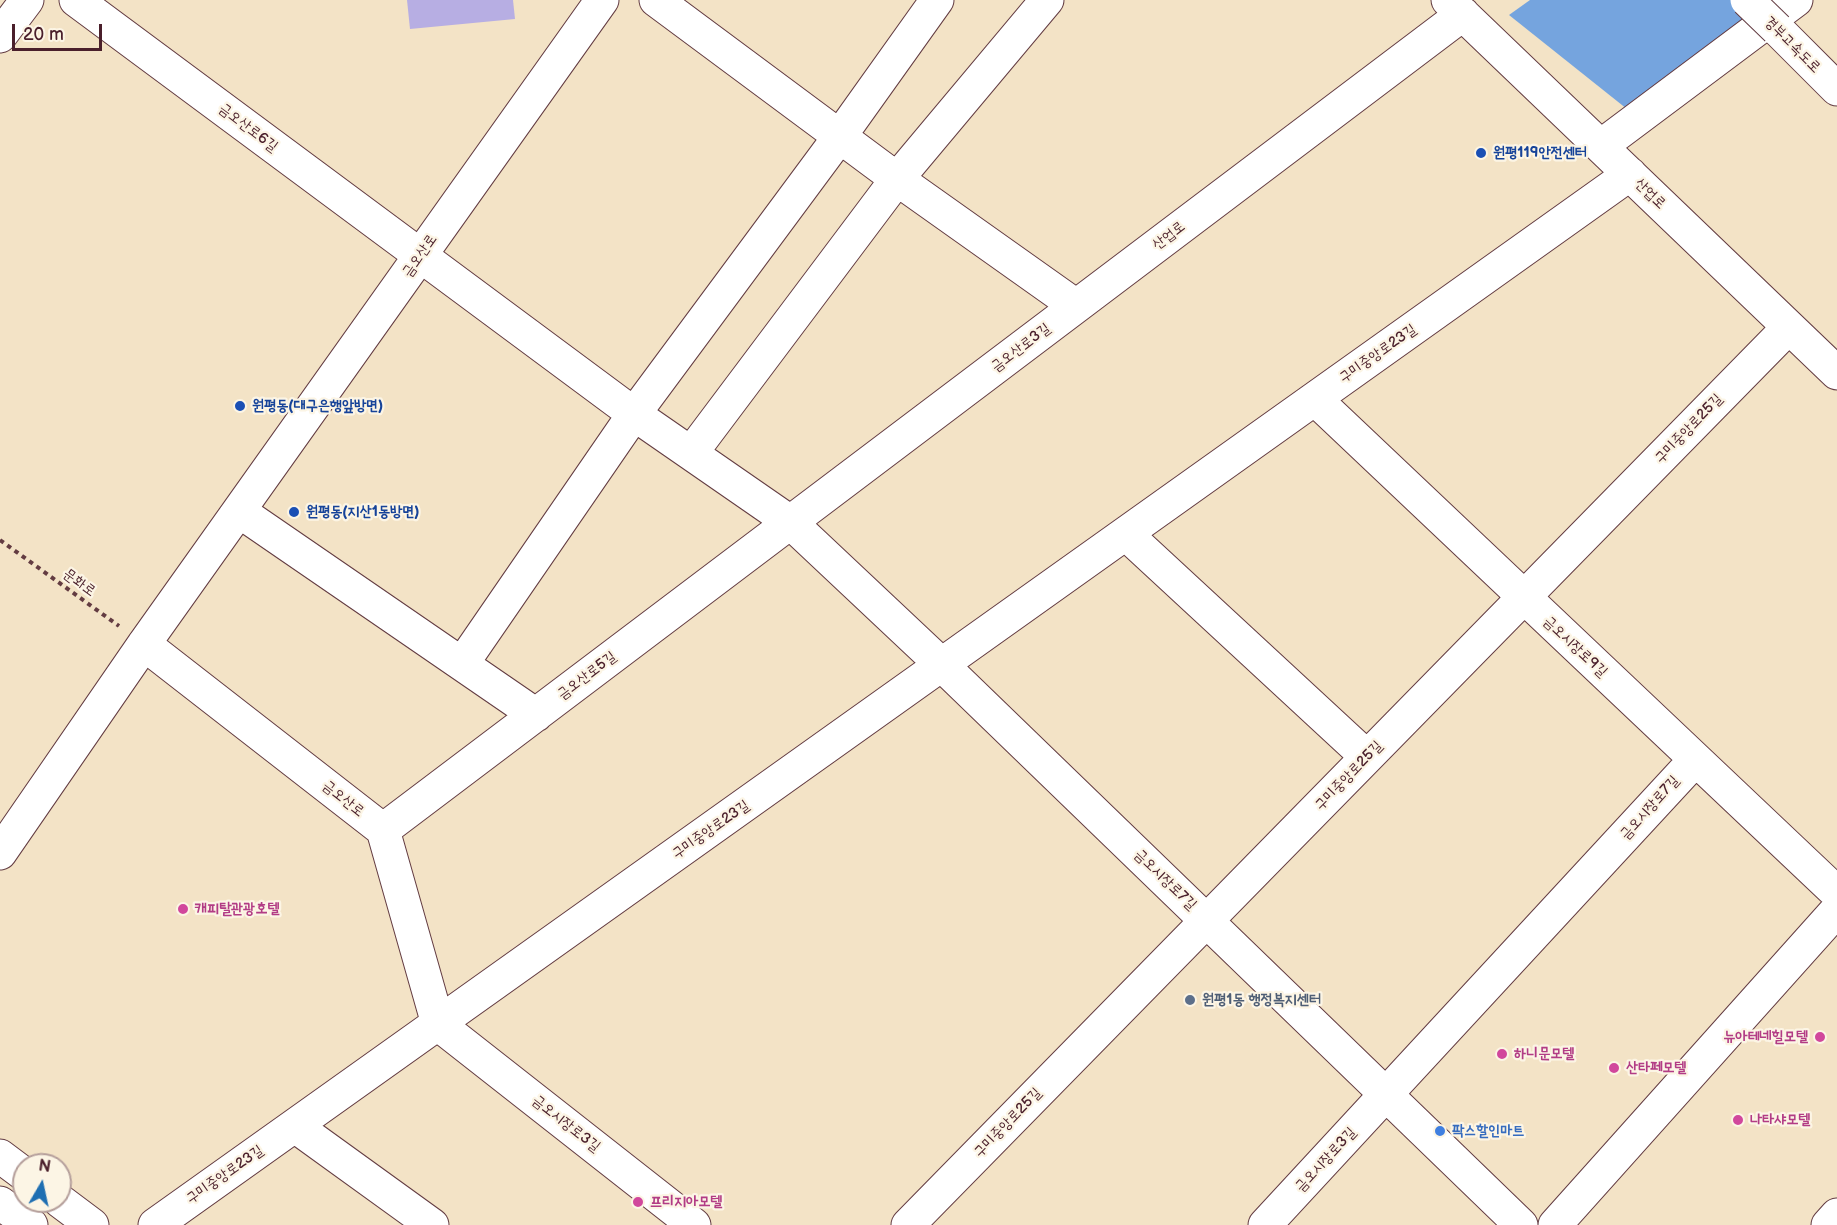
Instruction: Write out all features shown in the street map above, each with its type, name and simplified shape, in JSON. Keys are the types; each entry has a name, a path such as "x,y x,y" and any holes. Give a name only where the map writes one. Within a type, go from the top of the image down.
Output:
{"main road":[{"path":"0,36 27,0"},
{"name":"금오산로6길","path":"76,0 420,255"},
{"name":"금오산로","path":"0,853 144,644 602,0"},
{"path":"656,0 897,179 1076,306"},
{"path":"462,663 634,414 840,136 937,0"},
{"path":"692,452 897,179 1047,0"},
{"name":"경부고속도로","path":"1747,0 1837,89"},
{"path":"1601,146 1796,0"},
{"name":"산업로","path":"1076,306 1456,7 1837,373"},
{"name":"구미중앙로23길","path":"155,1225 1630,174"},
{"path":"420,255 634,414 790,522 942,665"},
{"name":"금오산로3길","path":"790,522 1076,306"},
{"name":"구미중앙로25길","path":"908,1225 1789,327"},
{"name":"금오시장로9길","path":"1315,399 1837,893"},
{"path":"239,511 536,715"},
{"name":"금오산로5길","path":"383,830 790,522"},
{"path":"1126,534 1367,757"},
{"name":"금오산로","path":"144,644 383,830"},
{"name":"금오시장로7길","path":"942,665 1521,1225"},
{"name":"금오시장로7길","path":"1387,1096 1695,760"},
{"path":"383,830 438,1024"},
{"path":"1555,1225 1837,910"},
{"name":"금오시장로3길","path":"438,1024 694,1225"},
{"name":"금오시장로3길","path":"1265,1225 1387,1096"},
{"path":"295,1126 432,1225"},
{"path":"0,1155 12,1164"},
{"path":"0,1203 32,1225"},
{"path":"72,1210 92,1225"},
{"path":"1828,1225 1837,1215"}],"path":[{"name":"문화로","path":"0,540 144,644"}],"water":[{"path":"1530,0 1769,0 1637,117 1509,15"}],"building":[{"path":"407,0 513,0 515,19 410,29"}],"place":[{"name":"원평119안전센터","path":"1481,153"},
{"name":"원평동(대구은행앞방면)","path":"240,406"},
{"name":"원평동(지산1동방면)","path":"294,512"},
{"name":"캐피탈관광호텔","path":"183,909"},
{"name":"원평1동 행정복지센터","path":"1190,1000"},
{"name":"뉴아테네힐모텔","path":"1820,1037"},
{"name":"하니문모텔","path":"1502,1054"},
{"name":"산타페모텔","path":"1614,1068"},
{"name":"나타샤모텔","path":"1738,1120"},
{"name":"팍스할인마트","path":"1440,1131"},
{"name":"프리지아모텔","path":"638,1202"}]}
